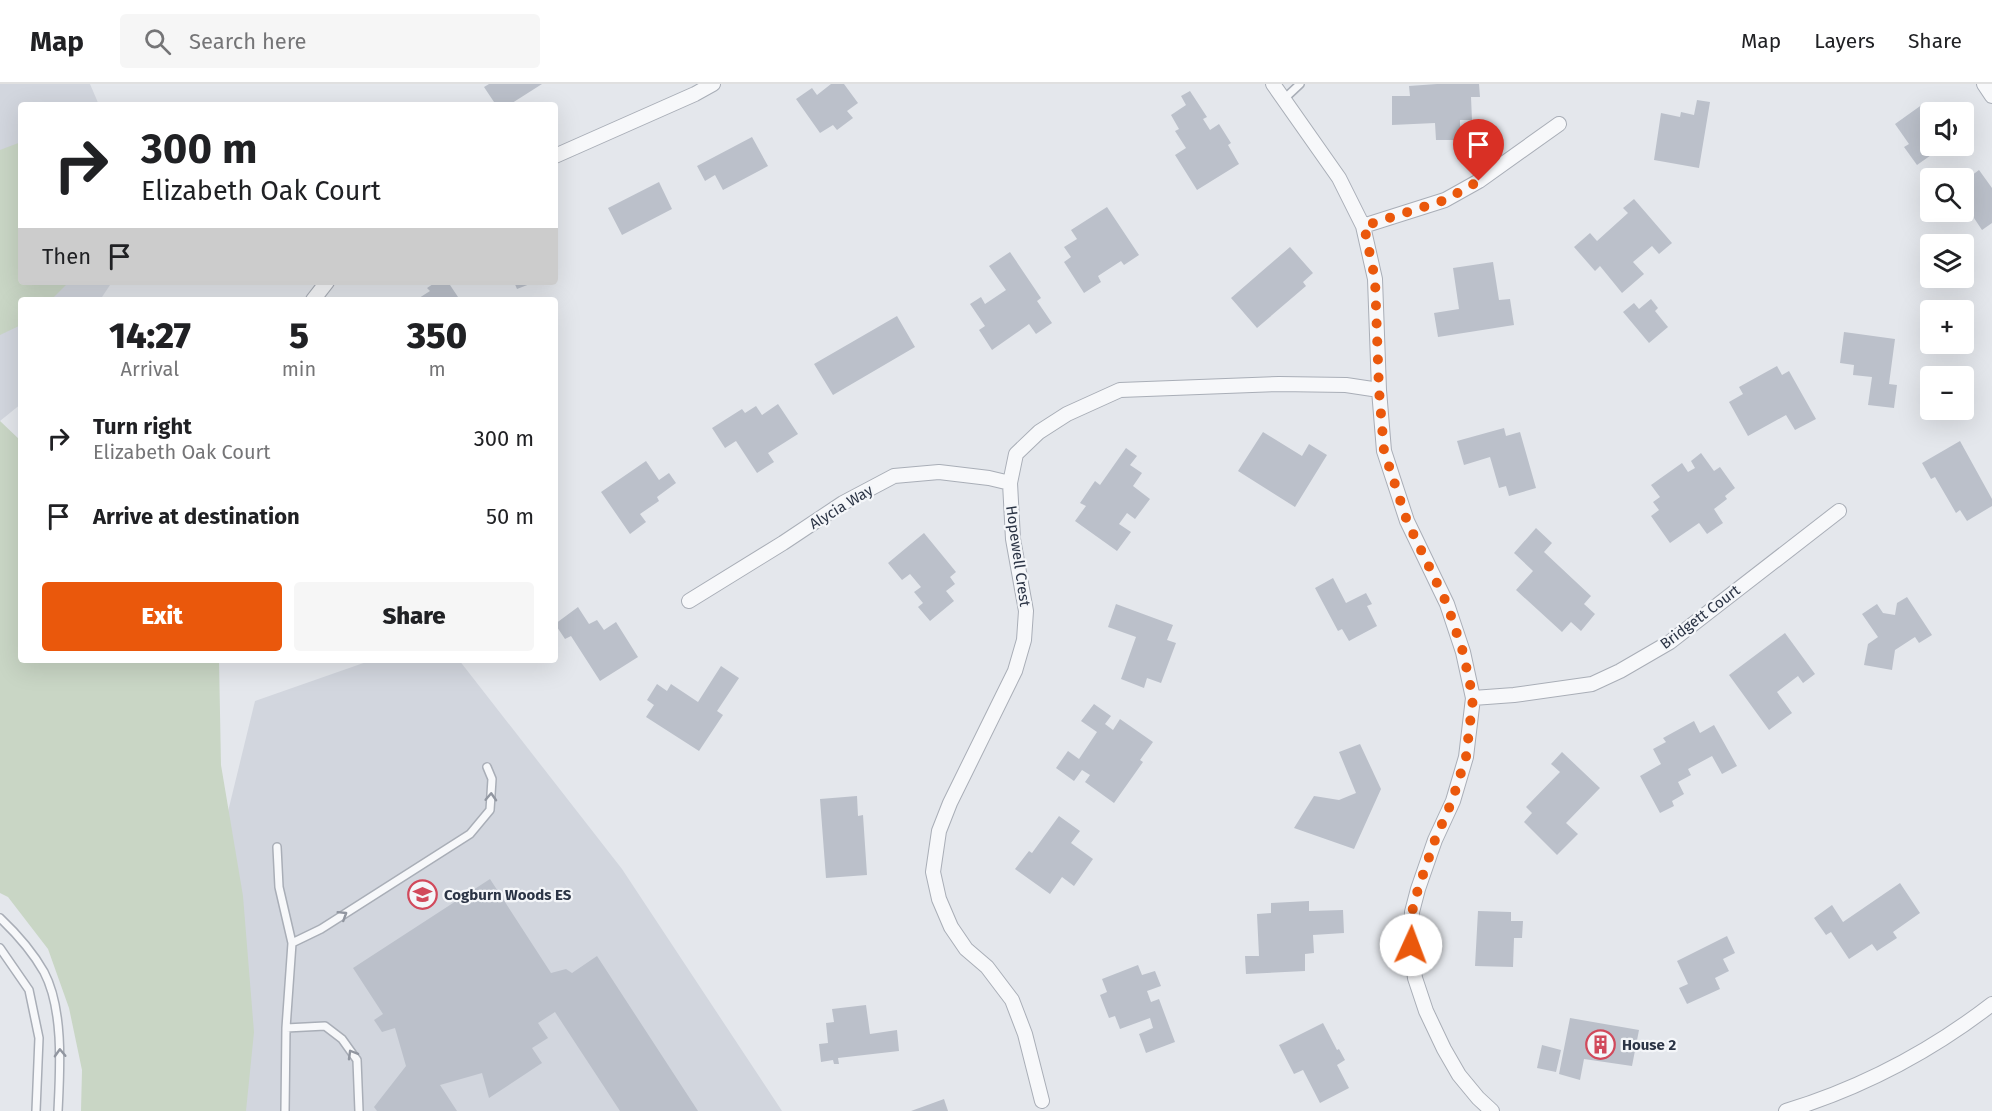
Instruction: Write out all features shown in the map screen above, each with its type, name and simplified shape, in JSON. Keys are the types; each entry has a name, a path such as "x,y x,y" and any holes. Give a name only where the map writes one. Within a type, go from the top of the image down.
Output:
{"street":[{"path":"558,155 713,84"},
{"path":"1273,84 1339,178 1364,226 1375,279 1379,390 1384,451 1407,521 1447,604 1463,652 1473,698 1466,757 1452,801 1435,840 1418,889 1412,912 1411,945 1415,978 1426,1011 1444,1049 1459,1075 1492,1111"},
{"path":"1984,84 1992,96"},
{"path":"1364,226 1445,200 1479,181 1559,124"},
{"path":"315,297 325,285"},
{"name":"Hopewell Crest","path":"1042,1101 1025,1034 1012,1000 987,967 966,949 951,927 939,899 933,872 939,831 950,803 1015,671 1024,640 1026,611 1013,539 1010,483 1016,454 1039,432 1067,414 1120,390 1279,384 1346,385 1379,390"},
{"name":"Alycia Way","path":"689,601 843,503 894,476 939,472 1010,483"},
{"name":"Bridgett Court","path":"1473,698 1514,696 1592,684 1620,671 1670,642 1839,511"},
{"path":"1786,1111 1816,1102 1881,1074 1923,1052 1992,1004"}],"lane":[{"path":"1284,99 1300,84"},
{"path":"292,943 321,929 470,834 490,810 492,779 487,767"},
{"path":"277,847 279,887 292,943 286,1028 285,1111"},
{"path":"0,918 21,938 45,974 55,1007 61,1052 58,1111"},
{"path":"0,948 29,990 39,1038 36,1111"},
{"path":"286,1028 325,1026 342,1039 357,1060 359,1111"}],"shaded area":[{"path":"0,84 90,84 98,102 18,102 18,285 110,285 102,297 18,297 18,406 0,421"},
{"name":"Cogburn Woods ES","path":"363,663 461,663 622,869 782,1111 238,1111 201,922 255,701"}],"green space":[{"path":"18,143 18,285 66,285 54,297 18,297 18,326 0,335 0,150"},
{"path":"0,421 18,438 18,663 219,663 221,765 243,896 254,1032 246,1111 81,1111 82,1070 69,1008 48,949 8,897 0,893"}],"building":[{"path":"489,84 542,84 514,102 494,102 484,87"},
{"path":"831,84 844,84 858,103 847,111 853,118 837,130 833,125 820,133 796,99 812,88 817,95"},
{"path":"1479,84 1480,97 1471,97 1472,120 1460,120 1460,140 1436,140 1435,123 1392,125 1392,96 1410,96 1409,86"},
{"path":"1190,91 1207,117 1203,119 1210,130 1219,124 1231,143 1228,145 1239,164 1197,190 1175,155 1186,148 1175,131 1179,129 1171,115 1186,105 1181,96"},
{"path":"1697,100 1710,102 1699,168 1654,160 1661,113 1680,117 1681,112 1694,115"},
{"path":"1920,106 1920,156 1930,156 1917,165 1904,147 1909,144 1895,124"},
{"path":"752,137 768,166 723,190 715,175 705,181 697,166"},
{"path":"1979,170 1992,188 1992,223 1982,230 1974,218 1974,174"},
{"path":"659,182 672,209 622,235 608,208"},
{"path":"1634,199 1672,243 1659,254 1652,246 1633,262 1644,274 1622,293 1600,266 1595,271 1574,247 1590,233 1597,241 1628,213 1623,208"},
{"path":"1107,207 1139,255 1124,265 1121,261 1098,276 1101,282 1084,293 1064,262 1071,257 1064,247 1077,239 1071,230"},
{"path":"1290,247 1313,273 1303,282 1306,286 1257,328 1231,298"},
{"path":"1010,252 1041,298 1037,301 1052,323 1036,334 1029,324 992,350 979,330 985,326 970,304 981,297 985,304 1006,290 989,266"},
{"path":"1493,262 1499,300 1510,299 1514,325 1438,337 1434,313 1459,309 1453,268"},
{"path":"432,285 450,285 458,297 421,297 430,291 427,288"},
{"path":"515,285 527,285 517,289"},
{"path":"1651,299 1658,308 1655,311 1668,327 1649,343 1623,312 1634,303 1639,309"},
{"path":"897,316 915,347 833,395 814,364"},
{"path":"1844,332 1895,339 1889,384 1897,385 1894,408 1868,405 1872,377 1853,375 1854,365 1840,363"},
{"path":"1777,366 1782,375 1789,371 1816,419 1795,430 1786,415 1748,436 1729,402 1743,394 1739,387"},
{"path":"778,404 798,434 768,453 774,462 757,473 736,441 725,448 712,428 742,409 745,413 756,406 762,415"},
{"path":"1504,428 1506,436 1520,432 1536,488 1509,496 1506,486 1499,488 1490,457 1464,465 1457,441"},
{"path":"1263,432 1302,456 1309,444 1327,455 1295,507 1238,471"},
{"path":"1960,441 1992,499 1992,506 1967,521 1960,510 1956,513 1935,477 1931,479 1922,463"},
{"path":"1126,448 1137,456 1130,465 1142,473 1133,486 1150,499 1135,519 1127,513 1119,524 1131,532 1117,551 1075,521 1086,506 1080,503 1095,481 1100,485"},
{"path":"1701,453 1714,471 1720,467 1735,488 1725,496 1727,499 1714,509 1723,523 1707,534 1699,523 1670,543 1651,516 1659,510 1653,502 1660,497 1651,485 1682,463 1688,472 1695,468 1691,461"},
{"path":"646,461 659,480 669,473 676,483 657,497 659,501 640,514 646,522 630,534 601,492"},
{"path":"1536,528 1552,543 1544,552 1591,596 1584,604 1595,614 1581,631 1571,622 1562,632 1516,590 1533,571 1514,553"},
{"path":"924,533 956,572 950,577 955,584 946,591 954,601 930,621 918,607 923,603 914,592 921,587 910,574 902,580 888,563"},
{"path":"1333,578 1346,603 1366,593 1372,604 1367,606 1377,626 1349,641 1342,629 1338,631 1315,588"},
{"path":"1907,597 1932,635 1919,643 1915,637 1895,650 1892,670 1864,665 1868,644 1878,637 1862,614 1877,604 1883,613 1895,615 1897,603"},
{"path":"1116,604 1173,625 1167,640 1176,643 1161,683 1147,678 1144,688 1121,679 1136,637 1108,627"},
{"path":"578,607 589,624 597,620 604,630 616,622 638,657 600,681 571,636 565,639 558,628 558,622"},
{"path":"1785,633 1815,674 1803,683 1798,676 1777,692 1792,713 1769,730 1729,675"},
{"path":"721,666 739,678 717,711 723,715 699,751 646,717 654,705 647,700 657,684 667,691 671,684 698,702"},
{"path":"1094,704 1111,716 1105,724 1113,730 1120,719 1153,742 1140,760 1143,762 1114,803 1085,782 1090,775 1082,770 1074,781 1056,768 1068,751 1079,759 1097,732 1081,721"},
{"path":"1694,721 1700,733 1714,725 1737,766 1722,774 1712,756 1688,769 1691,775 1678,782 1684,794 1672,801 1674,806 1660,813 1640,776 1661,764 1653,749 1666,742 1663,738"},
{"path":"1360,744 1381,789 1354,849 1294,828 1314,796 1339,800 1356,793 1339,752"},
{"path":"1562,752 1600,788 1566,823 1578,834 1557,855 1524,822 1532,813 1526,807 1560,772 1551,764"},
{"path":"857,796 858,816 863,815 867,875 826,878 820,799"},
{"path":"1059,816 1080,831 1071,843 1093,859 1074,886 1062,877 1050,894 1015,869 1029,851 1032,853"},
{"path":"490,879 551,973 566,969 572,973 597,956 698,1111 620,1111 555,1012 538,1023 548,1038 532,1048 542,1063 489,1098 482,1073 440,1085 457,1111 377,1111 374,1107 406,1066 395,1028 382,1032 374,1020 383,1014 353,968"},
{"path":"1900,883 1920,913 1893,932 1897,938 1877,951 1872,944 1849,959 1831,932 1826,935 1814,918 1832,905 1843,922"},
{"path":"1309,901 1309,911 1343,910 1344,933 1313,935 1314,953 1305,954 1305,971 1246,974 1245,956 1259,956 1257,914 1271,913 1271,903"},
{"path":"1478,911 1511,912 1511,921 1523,921 1522,938 1514,938 1513,967 1475,966"},
{"path":"1727,936 1735,953 1723,959 1729,971 1715,978 1720,989 1687,1004 1679,988 1688,984 1677,961"},
{"path":"1138,965 1142,975 1155,971 1161,986 1147,991 1151,1002 1159,999 1175,1042 1146,1053 1139,1034 1153,1028 1150,1018 1120,1029 1115,1016 1109,1018 1100,995 1107,992 1102,979"},
{"path":"866,1005 870,1034 897,1030 899,1051 838,1058 839,1064 834,1064 833,1060 821,1062 819,1044 828,1043 826,1023 834,1022 832,1009"},
{"name":"House 2","path":"1570,1018 1639,1030 1632,1066 1584,1059 1580,1080 1559,1074"},
{"path":"1323,1023 1345,1060 1337,1065 1349,1088 1320,1103 1303,1070 1294,1074 1279,1045"},
{"path":"1542,1045 1561,1050 1556,1072 1537,1068"},
{"path":"944,1099 948,1111 911,1111"}],"place":[{"name":"Cogburn Woods ES","path":"423,895"},
{"name":"House 2","path":"1601,1045"}],"route":[{"path":"1411,945 1412,912 1418,889 1435,840 1452,801 1466,757 1473,698 1463,652 1447,604 1407,521 1384,451 1379,390 1375,279 1364,226 1445,200 1479,181"}]}
